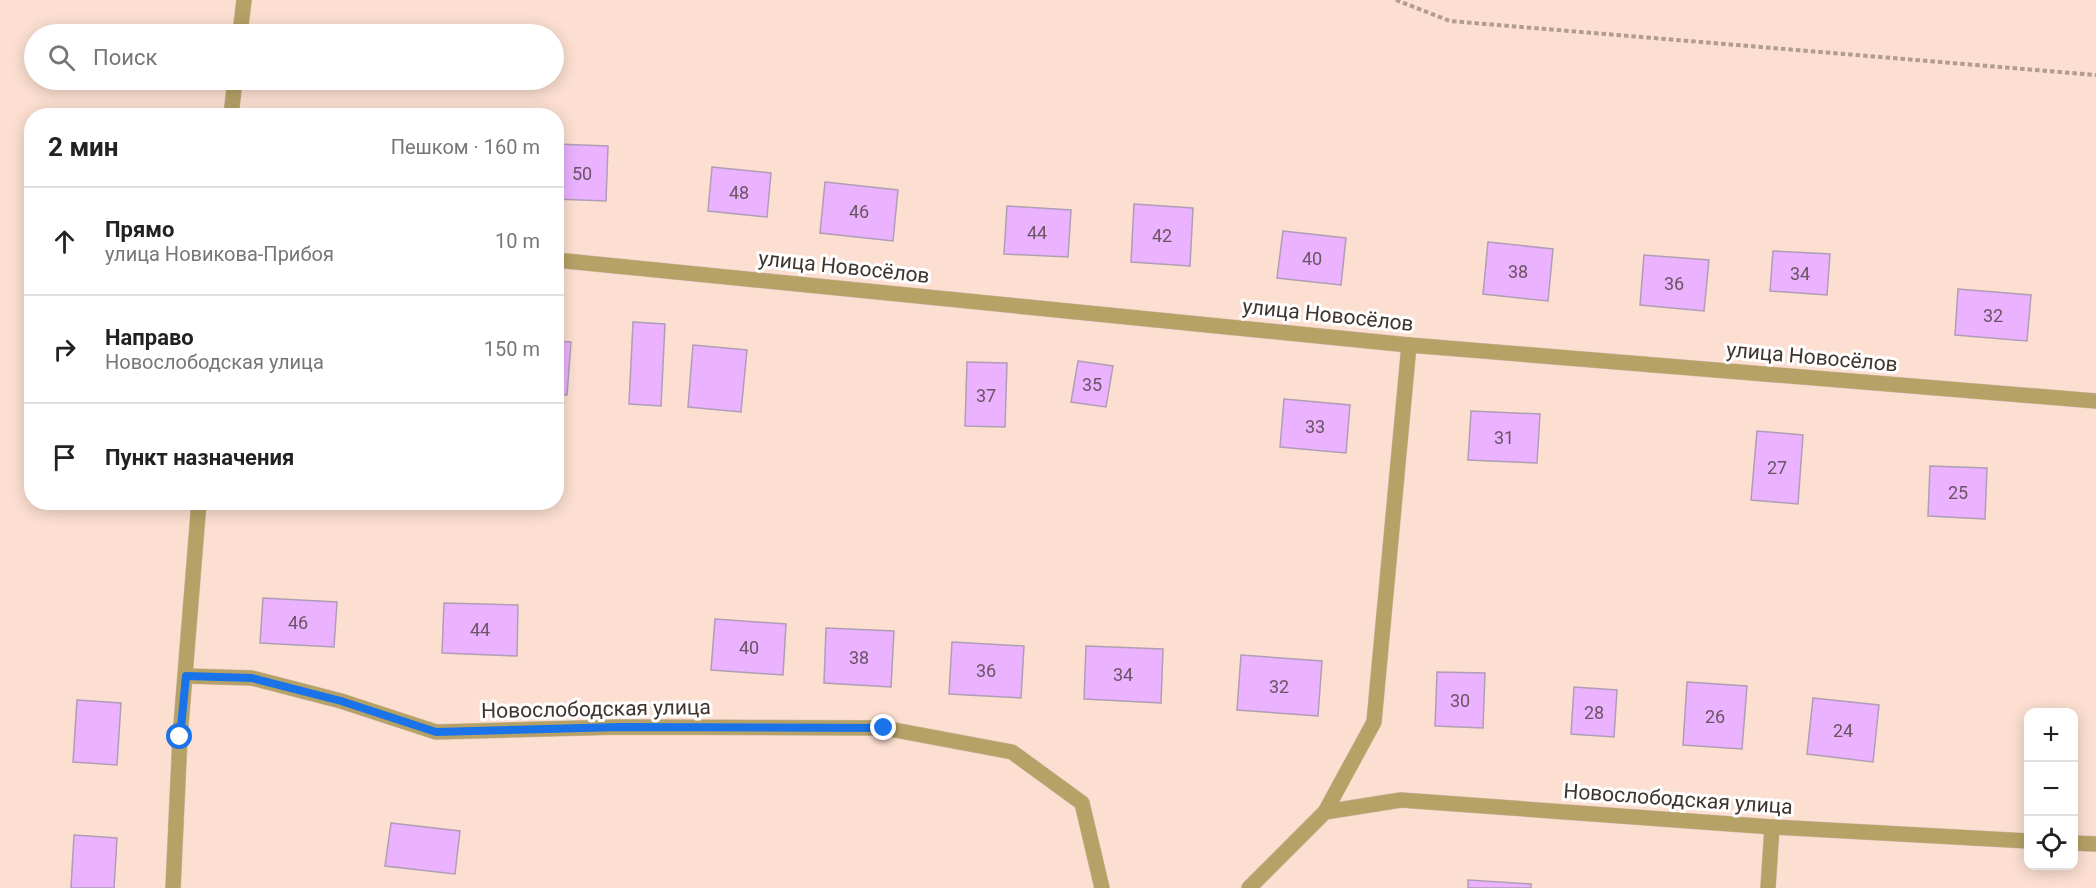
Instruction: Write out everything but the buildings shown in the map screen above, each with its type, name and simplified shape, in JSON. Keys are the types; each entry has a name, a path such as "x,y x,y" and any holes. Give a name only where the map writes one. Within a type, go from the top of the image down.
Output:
{"street":[{"path":"241,24 244,0"},
{"path":"232,108 234,90"},
{"name":"улица Новосёлов","path":"564,261 1409,345 2096,401"},
{"path":"1249,888 1325,812 1374,722 1409,345"},
{"path":"173,888 198,510"},
{"name":"Новослободская улица","path":"186,676 252,678 341,701 436,732 620,727 884,728 1012,752 1082,803 1102,888"},
{"name":"Новослободская улица","path":"1325,812 1401,800 1772,827 2024,841"},
{"path":"1768,888 1772,827"},
{"path":"2078,843 2096,844"}],"path":[{"path":"1396,0 1450,21 2096,75"}],"route":[{"path":"180,737 186,676 252,678 341,701 436,732 620,727 884,728"}]}
